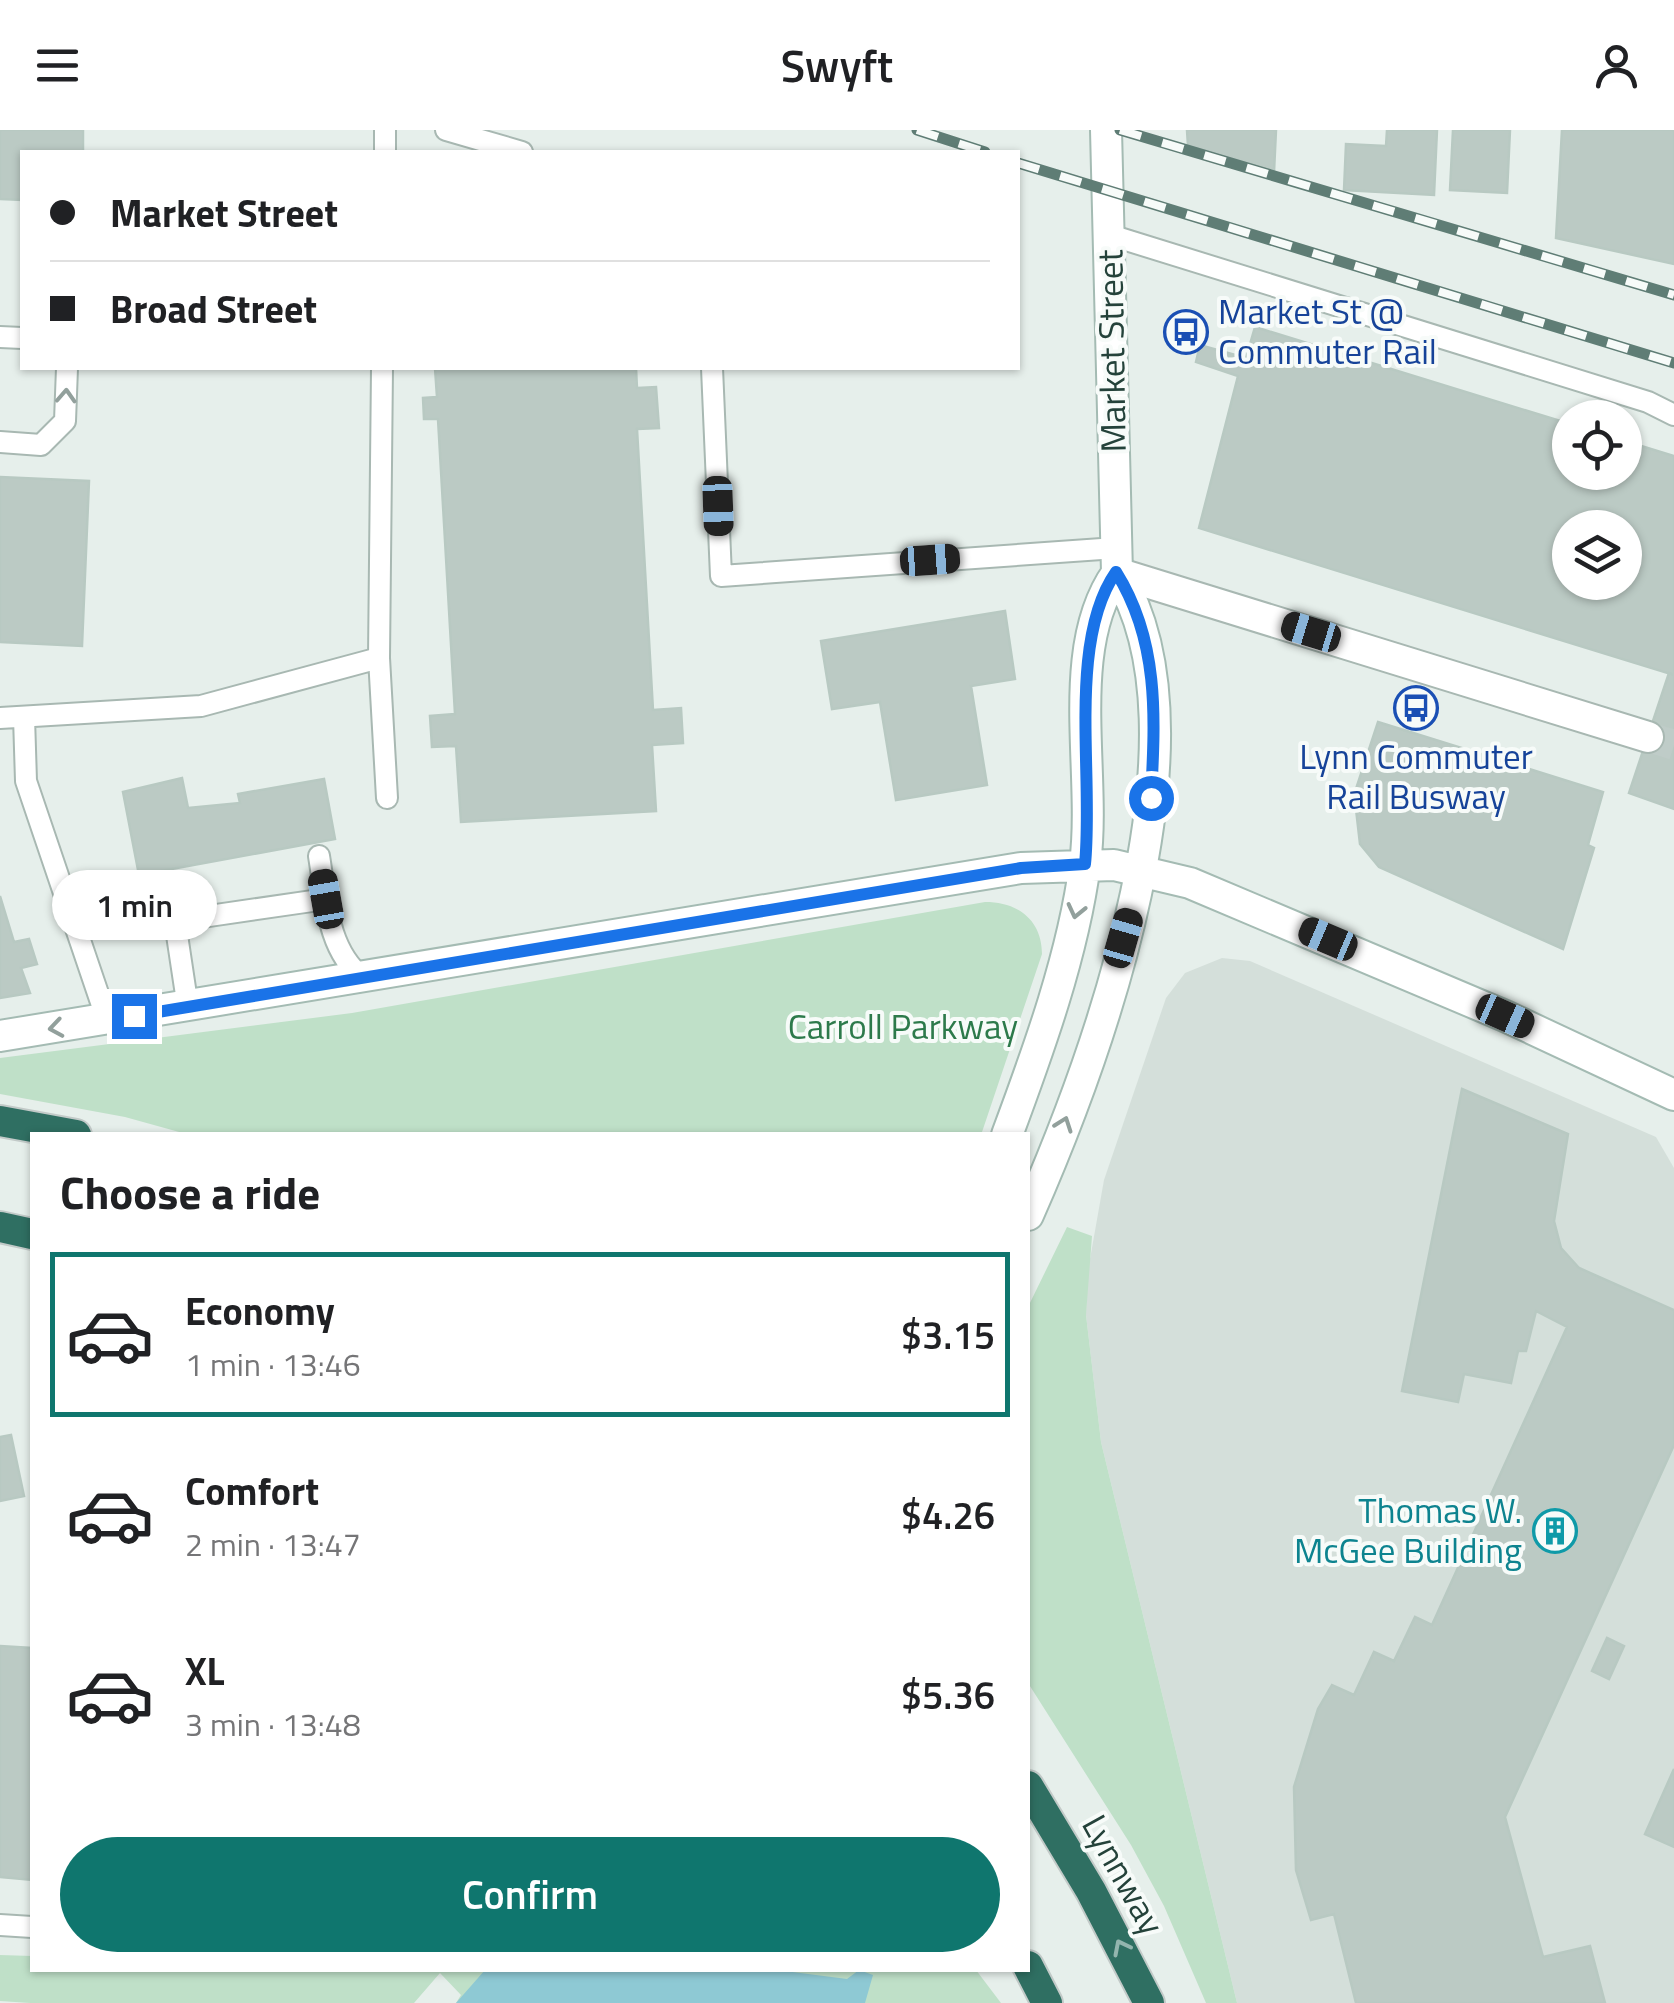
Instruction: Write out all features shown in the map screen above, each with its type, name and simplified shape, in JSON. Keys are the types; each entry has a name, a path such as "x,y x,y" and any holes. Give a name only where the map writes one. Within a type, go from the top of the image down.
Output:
{"highway":[{"path":"0,1120 61,1132"},
{"path":"0,1227 30,1234"},
{"path":"1030,1767 1092,1891"},
{"name":"Lynnway","path":"1030,1789 1092,1891 1148,2003"},
{"path":"1030,1970 1047,2003"}],"main road":[{"name":"Market Street","path":"1030,1209 1066,1118 1142,870 1152,775 1151,658 1142,623 1116,560 1106,130"},
{"name":"Market Street","path":"1008,1132 1064,957 1085,864 1090,790 1088,646 1116,560"},
{"path":"1116,560 1665,742"},
{"path":"0,1036 1021,868 1085,864 1142,870 1239,901 1670,1086"}],"lane":[{"path":"446,130 515,150"},
{"path":"1110,235 1648,402 1674,415"},
{"path":"0,442 41,445 65,421 67,370"},
{"path":"382,370 379,658 387,798"},
{"path":"712,370 721,576 1116,560"},
{"path":"0,718 223,703 379,658"},
{"path":"24,717 26,781 107,1020"},
{"path":"319,856 335,939 350,965 364,978"},
{"path":"169,882 188,1008"},
{"path":"175,921 326,899"},
{"path":"0,1925 30,1927"}],"shaded area":[{"path":"1222,958 1250,961 1656,1137 1674,1168 1674,2003 1237,2003 1101,1442 1086,1315 1087,1276 1104,1180 1166,998 1185,973"}],"green space":[{"name":"Carroll Parkway","path":"985,902 1018,909 1033,923 1041,942 1042,954 982,1132 179,1132 125,1117 0,1094 0,1058 352,1013"},
{"path":"1067,1227 1092,1236 1086,1315 1101,1442 1237,2003 1206,2003 1164,1906 1131,1845 1030,1686 1030,1303"},
{"path":"0,1955 30,1956 30,1972 978,1972 1001,2003 456,2003 461,1995 440,1973 414,2003 0,2001"}],"water":[{"path":"483,1972 793,1972 847,1979 856,1972 873,1975 865,2003 456,2003"}],"building":[{"path":"0,130 83,130 83,150 20,150 20,200 0,199"},
{"path":"1187,130 1276,130 1274,172 1188,146"},
{"path":"1387,130 1437,130 1434,195 1344,190 1346,144 1386,146"},
{"path":"1453,130 1510,130 1507,193 1450,190"},
{"path":"1562,130 1674,130 1674,264 1556,238"},
{"path":"1255,327 1552,418 1552,490 1642,490 1642,446 1674,456 1674,675 1199,528 1238,376 1196,362 1200,345 1246,358"},
{"path":"435,370 636,370 637,388 656,387 659,428 637,429 653,710 681,708 683,743 652,745 656,811 461,822 456,746 432,747 430,716 455,714 438,419 424,419 423,398 437,397"},
{"path":"0,477 89,481 82,646 0,642"},
{"path":"1005,611 1015,679 971,686 987,785 896,800 880,702 832,709 821,641"},
{"path":"1669,673 1674,675 1674,809 1629,793"},
{"path":"1378,722 1603,792 1588,845 1594,848 1563,949 1379,867 1360,844 1356,809 1361,792 1356,789"},
{"path":"182,778 188,808 240,803 238,794 324,779 335,839 139,875 123,792"},
{"path":"0,896 14,942 29,939 37,964 21,968 30,993 0,998"},
{"name":"Thomas W. McGee Building","path":"1462,1089 1568,1134 1554,1221 1561,1248 1579,1268 1674,1310 1674,1445 1505,1817 1543,1957 1590,1946 1605,2003 1356,2003 1334,1914 1311,1920 1296,1870 1294,1787 1318,1709 1332,1685 1354,1695 1374,1652 1394,1661 1415,1617 1432,1625 1567,1327 1536,1311 1526,1351 1518,1351 1511,1383 1464,1374 1458,1402 1402,1391"},
{"path":"11,1435 24,1496 0,1501 0,1437"},
{"path":"1607,1638 1624,1646 1609,1679 1592,1671"},
{"path":"0,1646 30,1648 30,1880 0,1877"},
{"path":"1674,1769 1674,1847 1645,1834"}],"tunnel":[{"path":"1648,737 1674,745"}],"railway":[{"path":"917,130 979,150"},
{"path":"1120,130 1674,295"},
{"path":"1020,164 1674,363"}],"place":[{"name":"Market St @ Commuter Rail","path":"1186,332"},
{"name":"Lynn Commuter Rail Busway","path":"1416,708"},
{"name":"Thomas W. McGee Building","path":"1555,1531"}],"route":[{"path":"134,1016 1021,868 1085,864 1090,815 1088,646 1102,595 1116,572 1135,605 1151,658 1151,798"}]}
